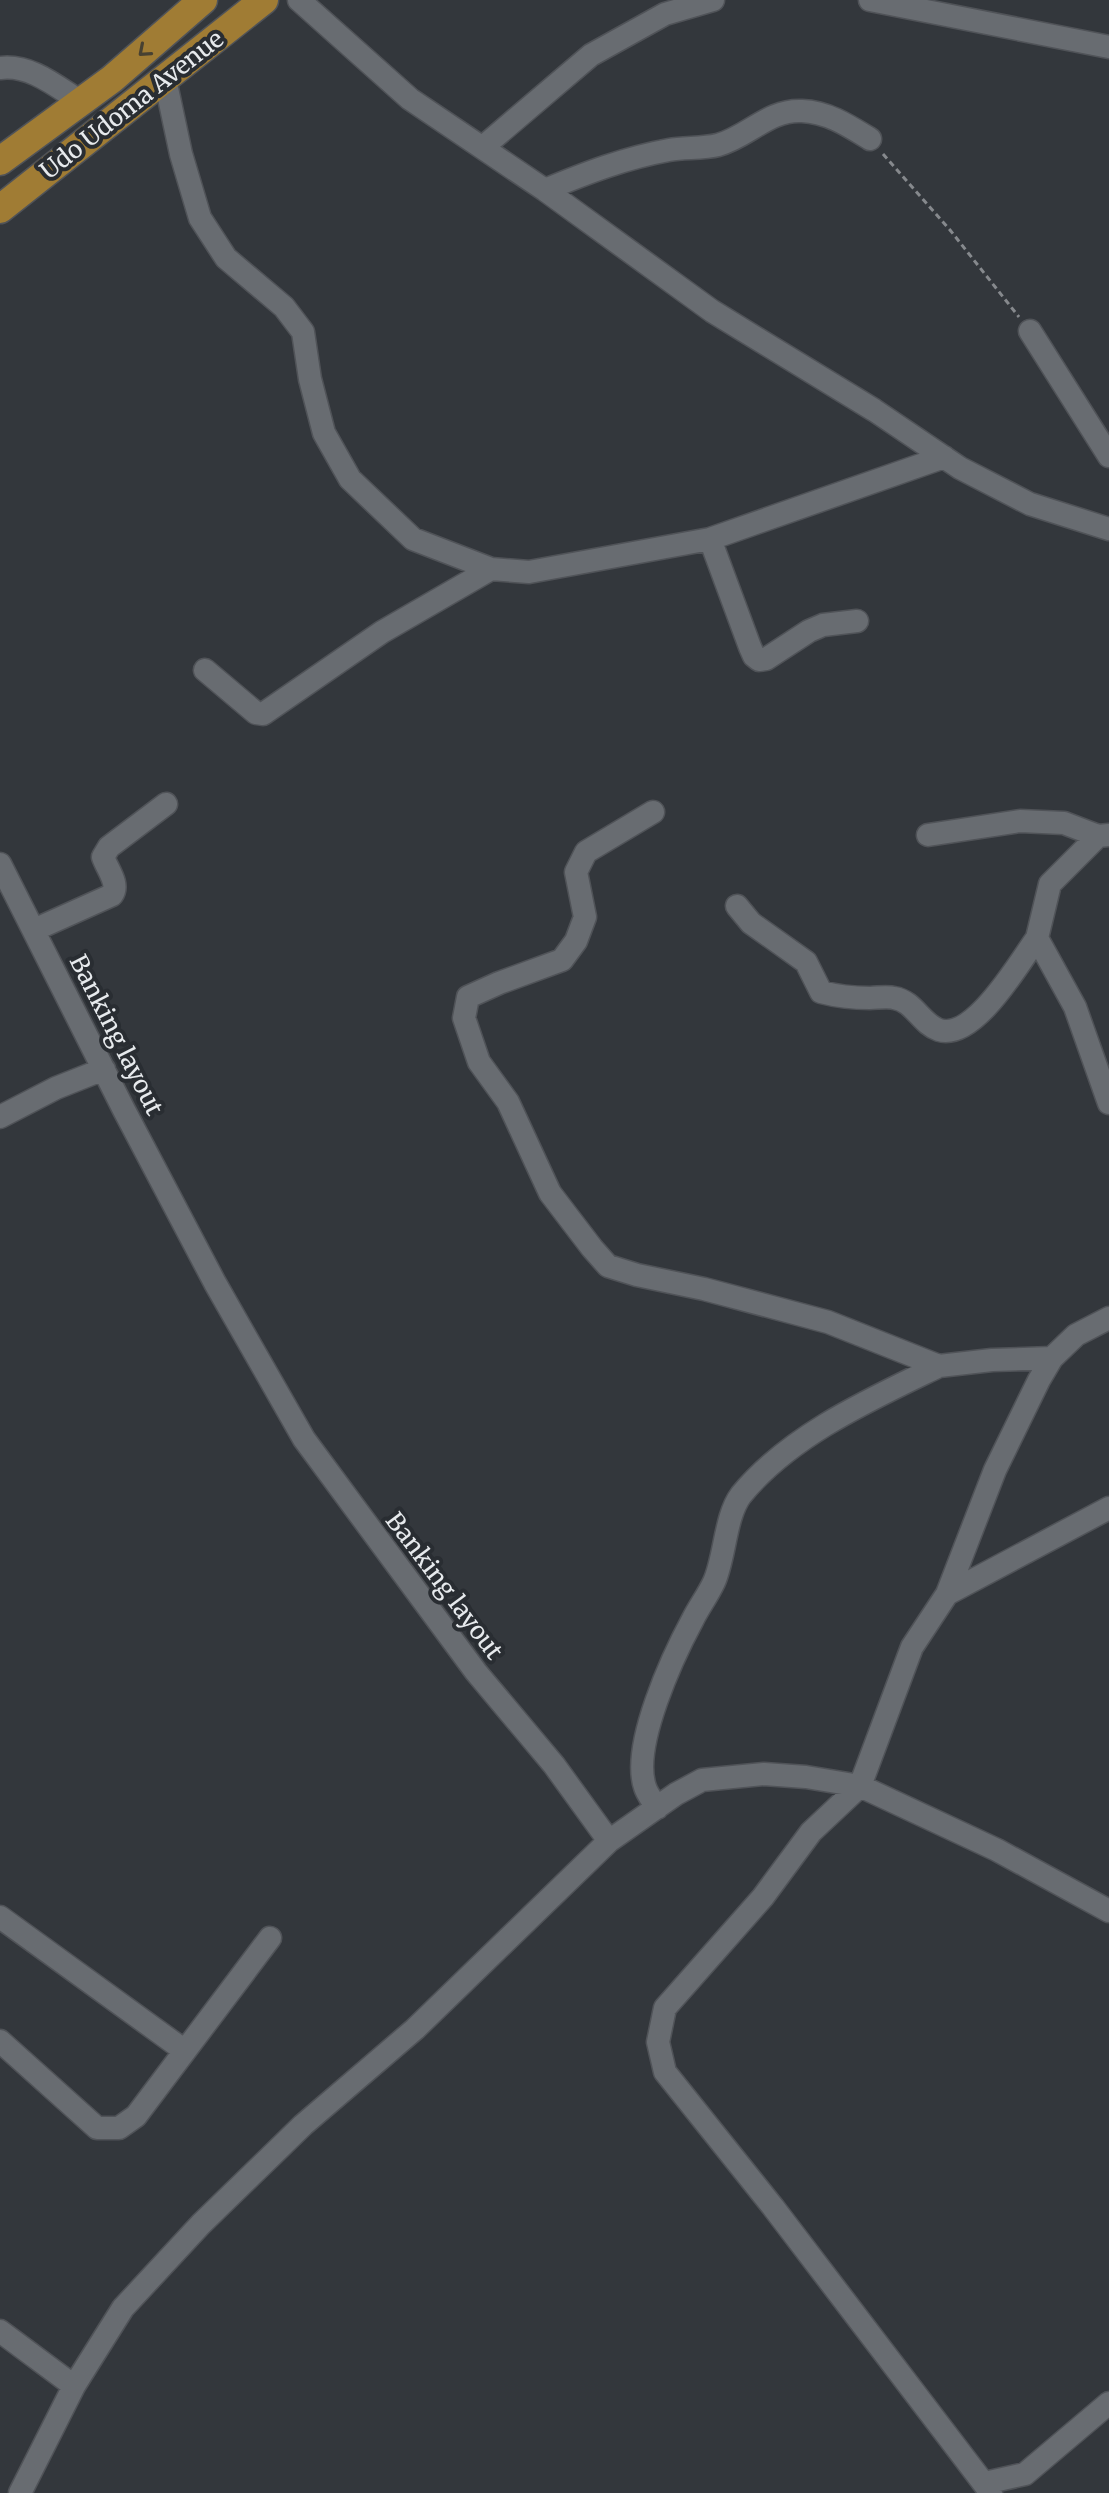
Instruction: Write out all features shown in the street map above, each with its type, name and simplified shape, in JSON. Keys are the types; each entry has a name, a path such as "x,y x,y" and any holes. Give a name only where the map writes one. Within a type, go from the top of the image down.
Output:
{"main road":[{"name":"Udo Udoma Avenue","path":"0,161 112,79 203,0"},
{"name":"Udo Udoma Avenue","path":"0,209 264,0"}],"street":[{"path":"299,0 410,99 545,190 712,311 874,410 944,457 1030,504 1109,529"},
{"path":"483,147 591,55 665,14 713,0"},
{"path":"870,0 1109,47"},
{"path":"0,68 15,66 43,77 81,102"},
{"path":"165,79 181,154 200,218 226,258 284,307 303,332 310,379 324,433 350,479 413,539 491,569 529,572 710,539 944,457"},
{"path":"545,190 616,162 671,149 717,145 788,112 802,111 838,119 870,139"},
{"path":"1030,331 1109,456"},
{"path":"710,539 750,647 759,660 766,659 823,625 857,621"},
{"path":"205,670 256,713 263,714 382,632 491,569"},
{"path":"34,930 112,895 115,885 103,857 109,847 166,804"},
{"path":"653,812 586,852 576,872 585,917 576,941 562,960 468,997 464,1018 479,1062 508,1102 550,1193 608,1266 828,1322 939,1366"},
{"path":"928,835 1020,821 1064,823 1103,835"},
{"path":"737,906 751,923 806,962 821,992 865,998 895,998 909,1004 930,1025 940,1030 955,1031 972,1021 1037,938 1050,884 1103,835"},
{"name":"Banking layout","path":"0,864 215,1283 304,1439 467,1660 554,1765 609,1841"},
{"path":"1037,938 1075,1007 1109,1103"},
{"name":"Banking layout","path":"0,1117 56,1088 104,1069"},
{"path":"1109,1318 1076,1335 1052,1358 995,1470 947,1594 912,1647 860,1786 811,1832 763,1897 665,2008 658,2042 665,2072 773,2207 988,2488 1025,2474 1109,2403"},
{"path":"657,1808 645,1787 641,1759 662,1684 692,1620 715,1581 739,1498 779,1457 851,1409 939,1366 1052,1358"},
{"path":"947,1594 1109,1508"},
{"path":"20,2493 74,2386 123,2308 201,2224 303,2125 415,2029 609,1841 702,1780 764,1774 860,1786 997,1850 1109,1911"},
{"path":"0,1917 185,2051"},
{"path":"0,2041 97,2128 119,2128 136,2116 270,1938"},
{"path":"0,2331 74,2386"}],"path":[{"path":"870,139 950,230 1030,331"}]}
